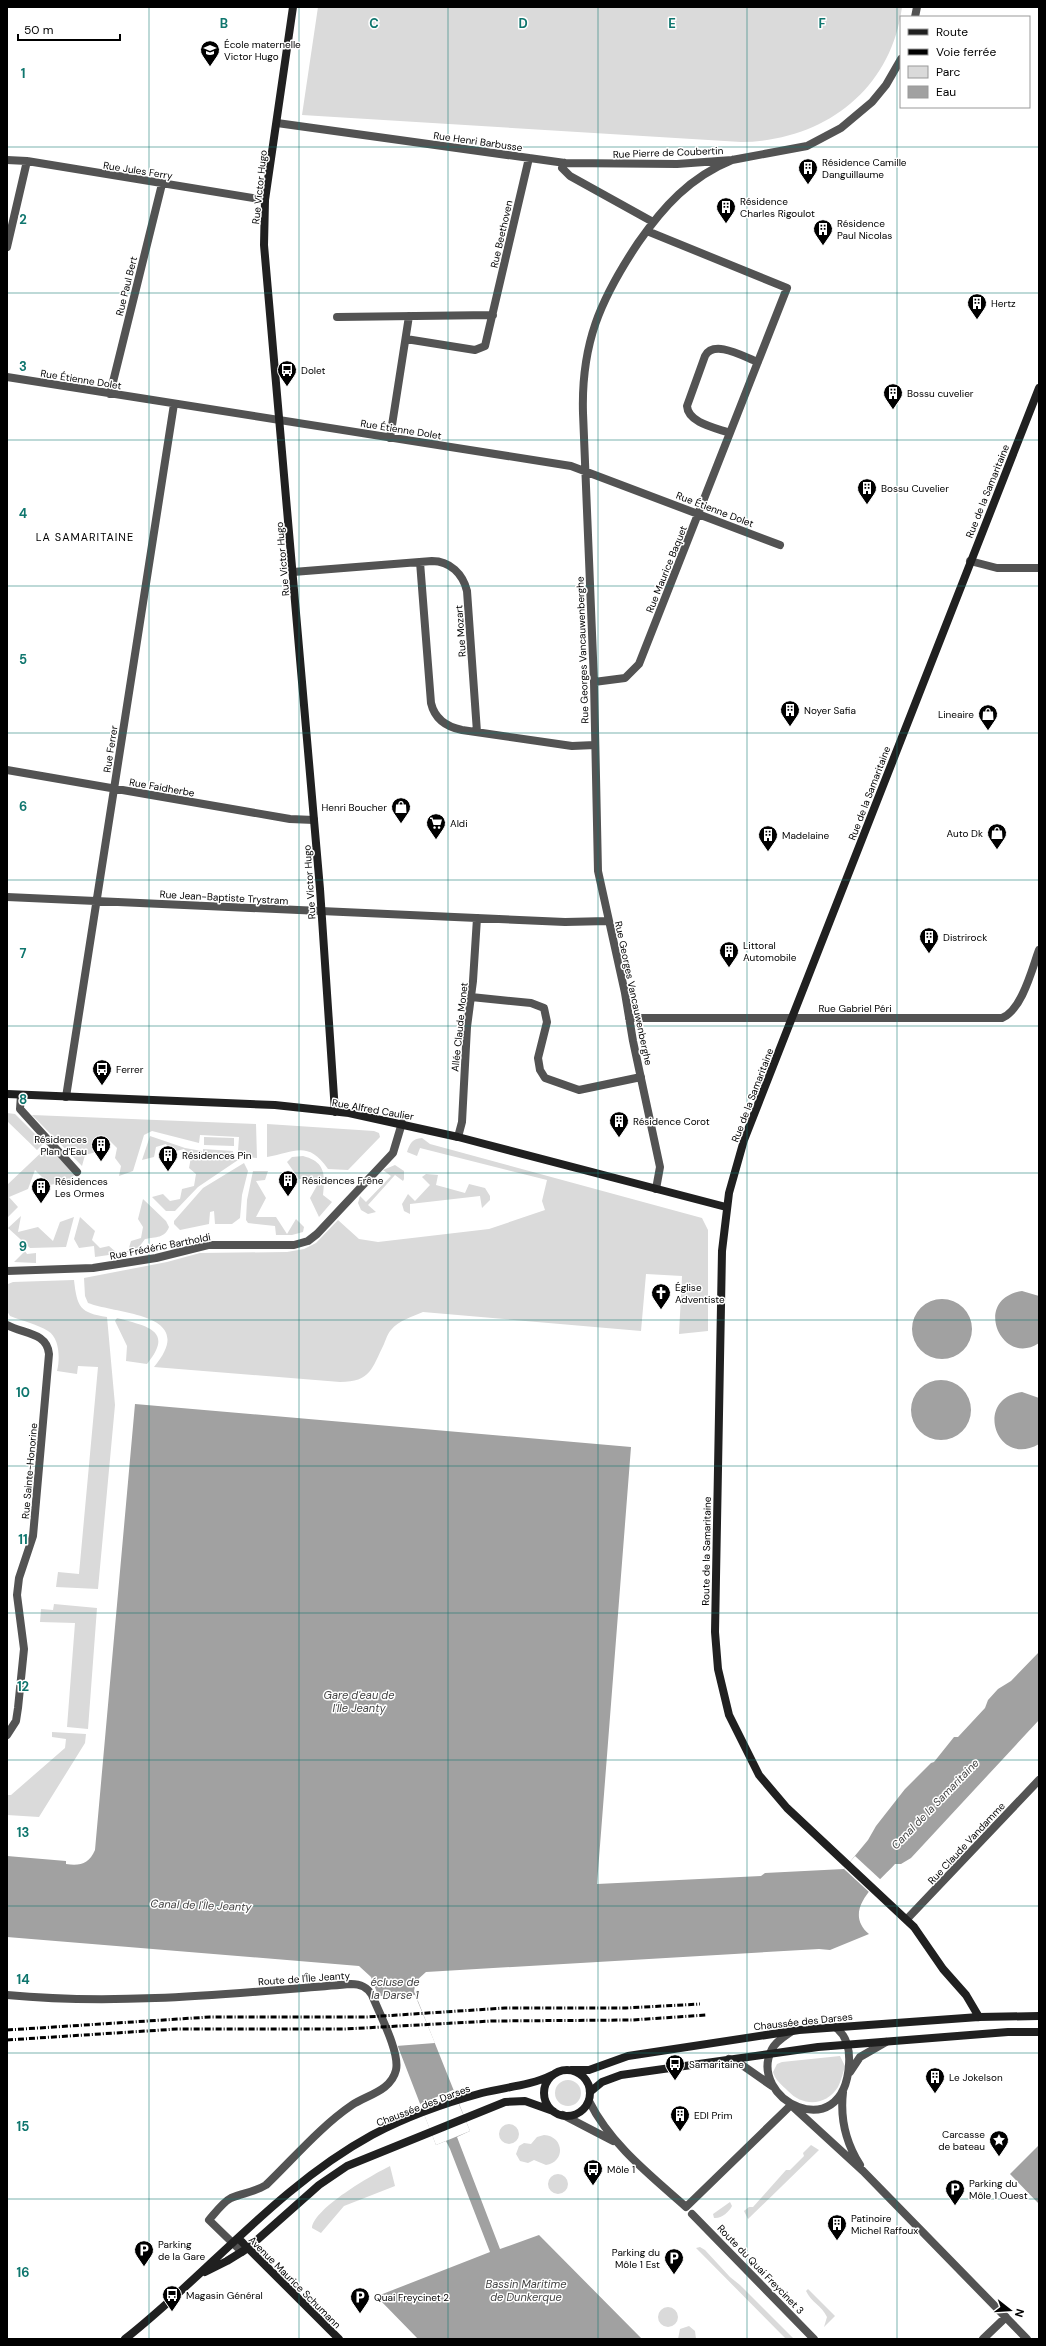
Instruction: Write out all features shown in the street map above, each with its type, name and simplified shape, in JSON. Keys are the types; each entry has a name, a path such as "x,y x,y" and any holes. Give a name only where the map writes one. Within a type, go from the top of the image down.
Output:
{"street":[{"name":"Rue Victor Hugo","path":"293,7 265,200 264,245 314,820 335,1112"},
{"name":"Rue Pierre de Coubertin","path":"566,163 676,164 732,160 807,146 840,128 872,102 893,76 900,61"},
{"name":"Rue Henri Barbusse","path":"277,123 566,163"},
{"name":"Rue Beethoven","path":"406,338 481,349 486,344 529,158"},
{"name":"Rue Jules Ferry","path":"7,160 27,161 265,200"},
{"name":"Rue Georges Vancauwenberghe","path":"656,1189 660,1167 598,871 594,682 583,391 592,330 610,288 653,222 669,203 696,179 732,160"},
{"path":"7,247 27,161"},
{"path":"566,163 562,168 570,176 653,222"},
{"name":"Rue Paul Bert","path":"110,394 162,184"},
{"name":"Rue Maurice Baquet","path":"594,682 622,680 637,668 787,288 647,231"},
{"path":"336,316 493,315"},
{"path":"390,438 409,316"},
{"path":"730,433 694,419 688,413 686,406 705,356 710,350 718,348 758,362"},
{"name":"Rue Étienne Dolet","path":"7,378 563,464 585,470 780,545"},
{"name":"Rue de la Samaritaine","path":"726,1207 731,1182 744,1140 1039,388"},
{"name":"Rue Ferrer","path":"66,1097 174,404"},
{"name":"Rue Mozart","path":"293,572 435,561 447,564 460,574 466,586 477,732"},
{"path":"970,561 997,568 1039,568"},
{"path":"420,562 432,708 439,720 448,726 477,732 572,746 595,745"},
{"name":"Rue Faidherbe","path":"7,770 290,819 314,820"},
{"name":"Rue Jean-Baptiste Trystram","path":"7,897 565,922 608,920"},
{"name":"Allée Claude Monet","path":"458,1137 462,1119 467,1027 471,997 477,918"},
{"name":"Rue Gabriel Péri","path":"629,1018 1002,1018 1016,1006 1039,950"},
{"path":"471,997 531,1003 544,1008 547,1022 538,1058 542,1075 551,1082 578,1090 641,1077"},
{"name":"Rue Alfred Caulier","path":"7,1094 275,1105 335,1112 402,1123 726,1207"},
{"path":"21,1095 20,1109 77,1172"},
{"name":"Rue Frédéric Bartholdi","path":"7,1271 93,1268 156,1258 208,1246 289,1245 308,1241 318,1234 393,1153 402,1123"},
{"name":"Route de la Samaritaine","path":"726,1207 722,1251 715,1613 718,1669 728,1714 756,1771 780,1800 907,1920"},
{"name":"Rue Sainte-Honorine","path":"7,1325 40,1337 46,1344 49,1354 33,1536 19,1578 17,1595 24,1649 18,1708 16,1721 7,1735"},
{"name":"Rue Claude Vandamme","path":"907,1920 1039,1780"},
{"path":"907,1920 966,1995 979,2017"},
{"name":"Route de l'Île Jeanty","path":"7,1995 67,1999 131,2000 351,1984 359,1984 368,1990 372,1995 396,2059 396,2071 392,2080 380,2090 344,2111 266,2184 256,2191 231,2198 209,2220 245,2250"},
{"name":"Chaussée des Darses","path":"572,2070 589,2070 628,2056 792,2031 979,2017 1039,2016"},
{"path":"835,2027 842,2034 847,2044 848,2074 842,2107 844,2127 853,2154 863,2171"},
{"path":"774,2087 769,2079 767,2070 770,2053 777,2043 792,2031"},
{"path":"563,2115 580,2112 602,2082 621,2075 770,2053 847,2044 986,2034 1039,2032"},
{"path":"848,2074 860,2057 889,2041"},
{"path":"729,2059 742,2065 774,2087 863,2171 1026,2339"},
{"path":"553,2111 546,2102 544,2094 547,2083 552,2076 562,2070 572,2070 584,2077 598,2118 618,2145 686,2207 792,2105"},
{"name":"Chaussée des Darses","path":"197,2276 300,2184 339,2155 373,2135 416,2116 469,2097 536,2082 552,2076"},
{"path":"792,2105 811,2110 824,2108 837,2100 844,2090"},
{"path":"125,2339 197,2276 245,2250 333,2175 362,2159 477,2113 505,2102 521,2100 563,2115 618,2145"},
{"name":"Route du Quai Freycinet 3","path":"692,2214 814,2339"},
{"name":"Avenue Maurice Schumann","path":"245,2250 339,2339"},
{"path":"983,2339 1006,2317"}],"green space":[{"path":"318,7 902,7 895,37 884,63 868,86 848,106 825,121 799,132 771,139 741,142 302,115"},
{"path":"7,1113 15,1114 44,1143 37,1150 7,1121"},
{"path":"32,1115 256,1124 257,1158 241,1156 238,1151 239,1137 200,1135 199,1143 152,1131 144,1135 133,1171 119,1176 121,1166 115,1158 117,1148 109,1140 97,1143 96,1152 85,1155 82,1166"},
{"path":"267,1124 374,1131 379,1133 380,1137 348,1170 328,1169 314,1154 307,1151 293,1151 267,1157"},
{"path":"150,1136 185,1148 202,1151 202,1158 238,1160 198,1187 175,1211 166,1211 152,1197 163,1194 170,1201 180,1199 182,1189 194,1186 196,1174 189,1168 191,1157 184,1149 172,1152 166,1144 156,1147 154,1157 142,1160"},
{"path":"204,1137 234,1138 234,1146 204,1145"},
{"path":"422,1138 430,1144 702,1218 708,1230 708,1331 679,1334 682,1276 646,1274 641,1331 423,1312 402,1321 391,1330 373,1367 369,1372 358,1379 340,1382 154,1367 165,1349 167,1336 161,1326 150,1319 135,1314 88,1303 85,1296 84,1278 167,1262 200,1253 287,1252 304,1249 316,1243 338,1220 359,1239 378,1242 489,1229 545,1210 542,1201 547,1180 420,1148 417,1156 407,1152 412,1142 416,1139"},
{"path":"47,1147 75,1174 69,1181 50,1185 35,1170 28,1189 9,1197 18,1207 7,1218 7,1185"},
{"path":"203,1149 233,1151 233,1159 203,1157"},
{"path":"303,1156 311,1159 320,1166 324,1175 323,1195 332,1202 319,1217 310,1198 320,1180 299,1179 287,1162 292,1157"},
{"path":"244,1163 248,1171 242,1195 240,1218 232,1224 215,1224 214,1211 210,1212 209,1224 180,1230 174,1224 174,1221 203,1188"},
{"path":"395,1165 404,1171 403,1181 395,1175 368,1205 376,1212 368,1214 361,1210 358,1203 360,1196 366,1202 391,1176 383,1170"},
{"path":"253,1171 268,1171 265,1180 256,1181 266,1198 256,1217 276,1217 287,1234 296,1219 304,1227 303,1232 292,1235 276,1235 275,1226 248,1223 246,1220 247,1200"},
{"path":"426,1174 438,1175 436,1185 465,1193 469,1184 485,1188 490,1196 490,1200 482,1208 480,1196 410,1204 410,1214 404,1211 402,1204 408,1194 415,1201 430,1185 422,1177"},
{"path":"143,1199 166,1221 169,1227 163,1235 145,1239 136,1251 95,1257 94,1246 79,1248 74,1239 80,1217 95,1231 92,1240 100,1248 109,1246 117,1253 128,1251 131,1241 141,1238 143,1227 138,1219"},
{"path":"21,1216 18,1232 38,1227 53,1241 60,1222 74,1217 66,1247 30,1248 8,1228"},
{"path":"25,1251 27,1254 36,1253 36,1263 14,1262"},
{"path":"74,1280 79,1303 85,1311 107,1317 115,1405 98,1589 56,1587 58,1572 79,1574 98,1367 78,1366 77,1374 57,1371 59,1361 58,1350 52,1334 39,1326 10,1316 7,1311 8,1284 13,1282"},
{"path":"117,1318 147,1327 153,1331 157,1337 158,1344 155,1353 147,1364 126,1361 127,1346 115,1321"},
{"path":"54,1604 97,1608 88,1729 67,1727 75,1623 40,1622 41,1609 53,1610"},
{"path":"52,1732 86,1734 85,1743 39,1817 7,1815 7,1795 11,1795 65,1748 66,1739 52,1737"},
{"path":"840,2056 845,2066 839,2085 833,2093 821,2101 807,2102 800,2100 775,2078 773,2072 777,2064 782,2062"},
{"path":"568,2080 577,2084 581,2093 577,2102 568,2106 559,2102 555,2093 559,2084"},
{"path":"509,2124 516,2127 519,2134 516,2141 509,2144 502,2141 499,2134 502,2127"},
{"path":"544,2135 551,2136 559,2144 560,2149 557,2159 546,2165 534,2160 528,2163 520,2161 516,2154 519,2146 524,2143 531,2144 537,2137"},
{"path":"811,2145 819,2150 748,2219 744,2211 749,2207 753,2207 786,2170 790,2170 804,2156 803,2153"},
{"path":"390,2166 395,2186 344,2206 321,2233 312,2228 315,2220 322,2211 333,2202 358,2184"},
{"path":"558,2174 565,2177 568,2184 565,2191 558,2194 551,2191 548,2184 551,2177"},
{"path":"730,2202 732,2206 727,2213 714,2218 713,2214"},
{"path":"700,2247 705,2250 730,2277 740,2285 794,2339 786,2339 696,2248"},
{"path":"808,2289 835,2316 824,2327 827,2317 808,2295 806,2291"},
{"path":"668,2307 675,2310 678,2317 675,2324 668,2327 661,2324 658,2317 661,2310"},
{"path":"689,2326 695,2331 696,2339 678,2339 680,2329"}],"water":[{"path":"1022,1291 1039,1296 1039,1343 1026,1348 1014,1347 1004,1340 998,1329 995,1318 998,1306 1007,1297"},
{"path":"936,1299 948,1299 964,1307 970,1317 972,1329 970,1341 964,1351 948,1359 936,1359 920,1351 912,1335 912,1323 920,1307"},
{"path":"935,1380 947,1380 963,1388 969,1398 971,1410 969,1422 963,1432 947,1440 935,1440 919,1432 911,1416 911,1404 919,1388"},
{"path":"1022,1392 1039,1398 1039,1444 1024,1449 1011,1447 1002,1440 996,1430 995,1418 998,1406 1007,1397"},
{"name":"Gare d'eau de l'Île Jeanty","path":"135,1404 631,1447 597,1884 761,1876 765,1873 844,1869 868,1840 876,1826 905,1789 931,1763 934,1762 954,1737 958,1737 985,1708 988,1700 998,1689 1011,1681 1039,1652 1039,1720 911,1858 901,1864 895,1864 872,1888 860,1906 859,1916 861,1925 869,1934 830,1950 819,1949 426,1972 416,1981 414,1991 470,2131 457,2137 500,2249 539,2235 642,2339 418,2339 378,2298 380,2295 490,2252 450,2149 446,2141 436,2145 371,1977 359,1966 7,1937 7,1856 66,1861 66,1864 76,1865 87,1861 93,1855 95,1850"},
{"path":"1039,2145 1039,2204 1010,2174"}],"pier":[{"path":"855,1856 881,1880 869,1892 844,1869"},
{"path":"415,1995 435,2043 396,2046 378,1996"},
{"path":"453,2090 470,2131 436,2145 420,2104"}],"railway":[{"path":"7,2030 210,2017 367,2017 505,2008 626,2008 700,2004"},
{"path":"7,2040 177,2029 345,2029 491,2021 632,2020 706,2015"}],"place":[{"name":"École maternelle Victor Hugo","path":"210,67"},
{"name":"Résidence Camille Danguillaume","path":"808,185"},
{"name":"Résidence Charles Rigoulot","path":"726,224"},
{"name":"Résidence Paul Nicolas","path":"823,246"},
{"name":"Hertz","path":"977,320"},
{"name":"Dolet","path":"287,387"},
{"name":"Bossu cuvelier","path":"893,410"},
{"name":"Bossu Cuvelier","path":"867,505"},
{"name":"Noyer Safia","path":"790,727"},
{"name":"Lineaire","path":"988,731"},
{"name":"Henri Boucher","path":"401,824"},
{"name":"Aldi","path":"436,840"},
{"name":"Auto Dk","path":"997,850"},
{"name":"Madelaine","path":"768,852"},
{"name":"Distrirock","path":"929,954"},
{"name":"Littoral Automobile","path":"729,968"},
{"name":"Ferrer","path":"102,1086"},
{"name":"Résidence Corot","path":"619,1138"},
{"name":"Résidences Plan d'Eau","path":"101,1162"},
{"name":"Résidences Pin","path":"168,1172"},
{"name":"Résidences Frêne","path":"288,1197"},
{"name":"Résidences Les Ormes","path":"41,1204"},
{"name":"Église Adventiste","path":"661,1310"},
{"name":"Samaritaine","path":"675,2081"},
{"name":"Le Jokelson","path":"935,2094"},
{"name":"EDI Prim","path":"680,2132"},
{"name":"Carcasse de bateau","path":"999,2157"},
{"name":"Môle 1","path":"593,2186"},
{"name":"Parking du Môle 1 Ouest","path":"955,2206"},
{"name":"Patinoire Michel Raffoux","path":"837,2241"},
{"name":"Parking de la Gare","path":"144,2267"},
{"name":"Parking du Môle 1 Est","path":"674,2275"},
{"name":"Magasin Général","path":"172,2312"},
{"name":"Quai Freycinet 2","path":"360,2314"}],"district":[{"name":"LA SAMARITAINE","path":"85,537"}],"water label":[{"name":"Canal de la Samaritaine","path":"935,1804"},
{"name":"Canal de l'Île Jeanty","path":"201,1905"},
{"name":"écluse de la Darse 1","path":"395,1988"},
{"name":"Bassin Maritime de Dunkerque","path":"526,2290"}]}
